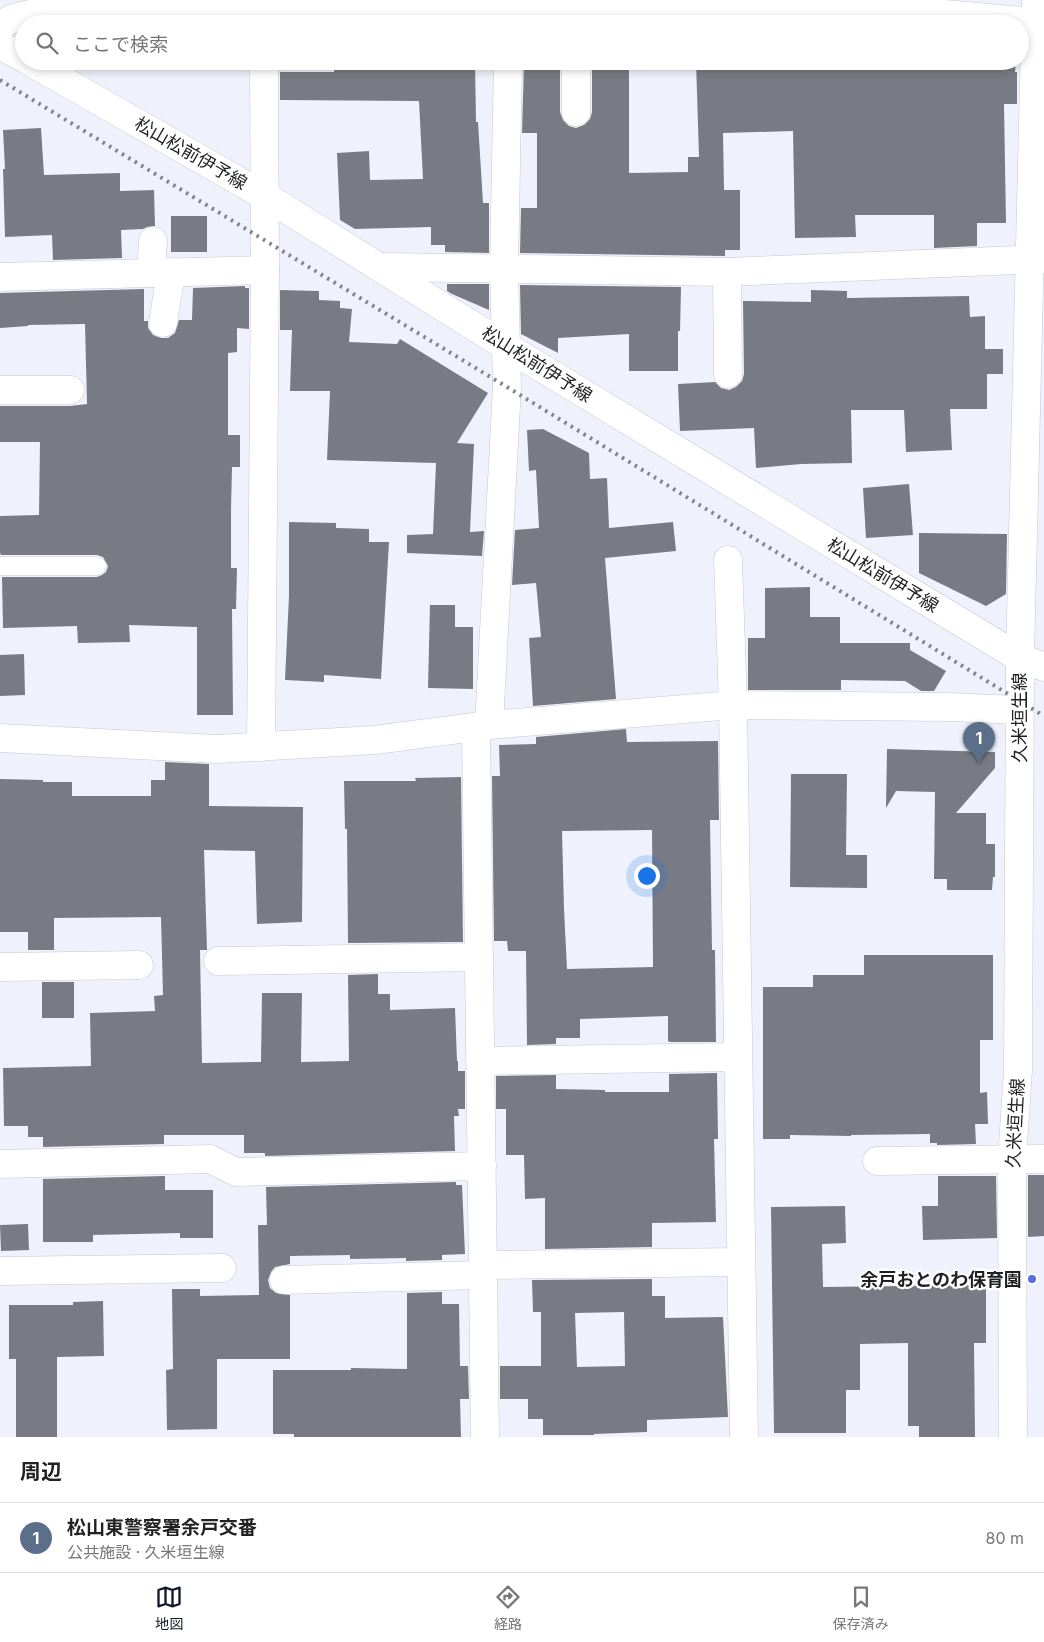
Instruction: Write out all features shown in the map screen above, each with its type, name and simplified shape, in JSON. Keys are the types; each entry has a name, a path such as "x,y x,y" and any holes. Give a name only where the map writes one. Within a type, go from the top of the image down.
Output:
{"street":[{"path":"587,15 636,6 786,7 806,4 922,12 1035,11"},
{"name":"久米垣生線","path":"1013,1437 1012,1159 1018,1072 1019,710 1032,662 1037,260 1035,11"},
{"path":"26,15 34,13 263,12 448,15"},
{"path":"0,28 4,23 15,18"},
{"path":"0,45 15,53"},
{"name":"松山松前伊予線","path":"45,70 266,196 507,347 1032,662"},
{"path":"261,747 266,270 264,70"},
{"path":"485,1437 479,957 482,726 507,388 504,268 508,70"},
{"path":"576,70 576,112"},
{"path":"153,241 161,272 163,323"},
{"path":"380,267 727,272 1037,260"},
{"path":"0,277 266,270"},
{"path":"727,272 728,374"},
{"path":"0,390 70,390"},
{"path":"728,560 733,704 744,1437"},
{"path":"0,738 217,749 376,740 482,726 733,704 949,707 1019,710"},
{"path":"218,961 479,957"},
{"path":"0,967 139,965"},
{"path":"481,1061 738,1057"},
{"path":"0,1164 210,1159 236,1172 482,1166"},
{"path":"877,1161 1044,1159"},
{"path":"284,1280 484,1270 741,1262"},
{"path":"0,1271 222,1268"}],"lane":[{"path":"0,566 97,566"}],"building":[{"path":"334,70 475,70 476,122 478,122 483,203 489,203 489,253 445,252 445,245 431,245 431,227 355,229 340,220 337,153 369,151 370,180 423,179 419,101 280,100 280,72 334,72"},
{"path":"524,70 560,70 560,112 563,120 569,126 576,128 584,125 590,119 592,112 592,70 629,70 629,173 688,172 688,157 699,157 696,70 1015,70 1017,72 1017,104 1004,104 1006,223 977,223 977,246 934,248 934,215 855,215 856,237 795,238 793,131 723,133 724,190 740,190 740,250 725,250 725,256 520,253 521,208 537,208 537,133 522,133"},
{"path":"41,128 44,175 120,173 120,191 154,190 155,226 143,229 121,230 122,258 53,260 52,235 5,237 3,130"},
{"path":"171,216 207,216 207,252 171,252"},
{"path":"447,284 489,284 489,310 447,291"},
{"path":"520,285 681,287 678,371 629,371 629,334 558,338 558,353 521,334"},
{"path":"245,286 245,288 249,288 249,329 237,328 237,352 228,353 228,435 240,435 240,467 232,467 231,568 237,568 236,609 232,609 233,715 197,715 197,627 129,625 130,642 78,643 77,626 3,628 2,577 97,577 106,572 108,566 103,557 97,555 1,555 0,553 0,516 39,515 40,442 0,442 0,406 70,406 87,404 85,324 28,325 0,328 0,293 144,289 144,321 148,321 148,328 153,335 168,338 175,333 179,320 192,320 193,288"},
{"path":"280,290 319,291 319,300 340,301 340,308 352,309 349,342 397,344 400,339 488,393 457,443 474,444 470,532 484,531 482,556 407,553 407,535 433,534 436,463 327,460 330,391 290,391 292,330 280,330"},
{"path":"811,290 847,291 847,298 969,296 970,317 985,316 985,349 1003,349 1003,374 987,374 987,409 950,409 952,450 906,452 904,410 851,410 852,463 801,464 756,468 754,428 680,431 678,384 715,382 721,388 729,390 736,387 742,381 744,374 743,301 811,302"},
{"path":"543,429 589,453 590,479 607,478 609,528 673,522 676,551 605,558 616,699 533,706 529,638 541,637 536,583 512,585 515,530 539,528 536,470 529,471 527,430"},
{"path":"909,484 913,535 866,538 863,488"},
{"path":"289,522 336,523 336,528 369,529 369,542 389,542 381,679 324,675 324,682 285,680 289,596"},
{"path":"919,533 1007,534 1006,594 986,606 919,573"},
{"path":"810,587 810,617 840,617 840,643 910,643 910,650 946,671 934,691 921,691 905,681 841,680 841,690 748,690 748,638 765,638 765,588"},
{"path":"430,605 455,605 455,627 473,627 473,689 428,688"},
{"path":"24,654 25,695 0,696 0,655"},
{"path":"626,729 627,742 718,741 719,820 710,820 712,950 715,950 716,1042 668,1041 668,1016 580,1019 580,1038 556,1038 556,1044 527,1045 526,951 508,951 507,941 494,941 492,776 500,776 499,745 536,744 536,737","holes":["652,830 653,967 567,969 562,831"]},
{"path":"887,749 995,752 995,768 956,813 986,813 986,844 995,844 995,877 993,877 992,890 947,890 947,879 934,879 935,792 896,791 886,808"},
{"path":"165,762 209,764 209,806 303,807 302,922 257,924 255,851 204,850 207,950 200,950 202,1063 261,1062 262,993 302,993 301,1062 349,1061 348,975 378,974 378,994 390,994 390,1010 455,1008 458,1071 465,1071 465,1109 458,1109 459,1116 454,1116 455,1151 265,1156 265,1153 244,1153 244,1135 164,1135 164,1144 43,1147 43,1137 28,1137 28,1126 4,1126 3,1068 91,1066 90,1013 155,1011 154,996 163,995 161,917 54,918 54,950 28,950 28,932 0,932 0,779 72,782 72,796 151,796 151,780 165,780"},
{"path":"791,774 847,774 846,855 867,855 867,888 790,887"},
{"path":"461,777 463,942 348,943 347,829 345,829 344,781 416,781 415,778"},
{"path":"864,955 993,955 993,1040 980,1040 980,1093 987,1092 988,1124 975,1124 976,1144 937,1145 937,1143 930,1143 930,1134 790,1135 790,1139 763,1139 763,987 813,987 813,975 864,975"},
{"path":"42,982 74,982 74,1018 42,1018"},
{"path":"717,1073 718,1139 714,1139 716,1222 652,1223 652,1247 545,1249 545,1198 525,1199 524,1155 506,1155 506,1109 496,1109 496,1076 556,1075 556,1089 605,1090 605,1092 669,1092 669,1074"},
{"path":"1028,1175 1044,1175 1044,1236 1028,1237"},
{"path":"165,1176 165,1190 213,1190 213,1238 180,1238 180,1233 93,1235 93,1242 43,1242 43,1179"},
{"path":"938,1176 996,1176 997,1238 923,1240 922,1206 938,1206"},
{"path":"456,1182 456,1185 462,1185 465,1254 442,1255 442,1260 406,1261 406,1258 350,1259 350,1255 290,1256 290,1264 275,1267 268,1280 270,1288 276,1293 290,1295 290,1359 217,1359 217,1429 167,1430 166,1370 173,1369 172,1289 200,1289 200,1296 259,1295 258,1225 267,1225 266,1187"},
{"path":"845,1206 846,1243 822,1244 823,1287 986,1285 986,1343 974,1343 975,1437 919,1437 919,1426 908,1426 908,1343 860,1344 860,1390 846,1390 846,1433 774,1433 771,1207"},
{"path":"28,1224 29,1250 1,1251 0,1225"},
{"path":"652,1279 652,1296 665,1296 665,1318 723,1317 728,1417 647,1420 647,1432 543,1435 543,1419 528,1419 528,1399 500,1399 500,1366 541,1366 541,1312 533,1312 532,1280","holes":["624,1312 625,1366 577,1367 575,1313"]},
{"path":"442,1292 442,1304 459,1304 460,1366 468,1366 469,1399 460,1399 461,1437 294,1437 294,1434 273,1434 273,1370 407,1369 407,1293"},
{"path":"103,1301 104,1356 57,1357 57,1437 16,1437 16,1359 9,1359 9,1305 73,1305 73,1302"}],"railway":[{"path":"0,80 507,387 1044,716"}],"place":[{"name":"松山東警察署余戸交番","path":"979,763"},
{"name":"余戸おとのわ保育園","path":"1032,1279"}]}
